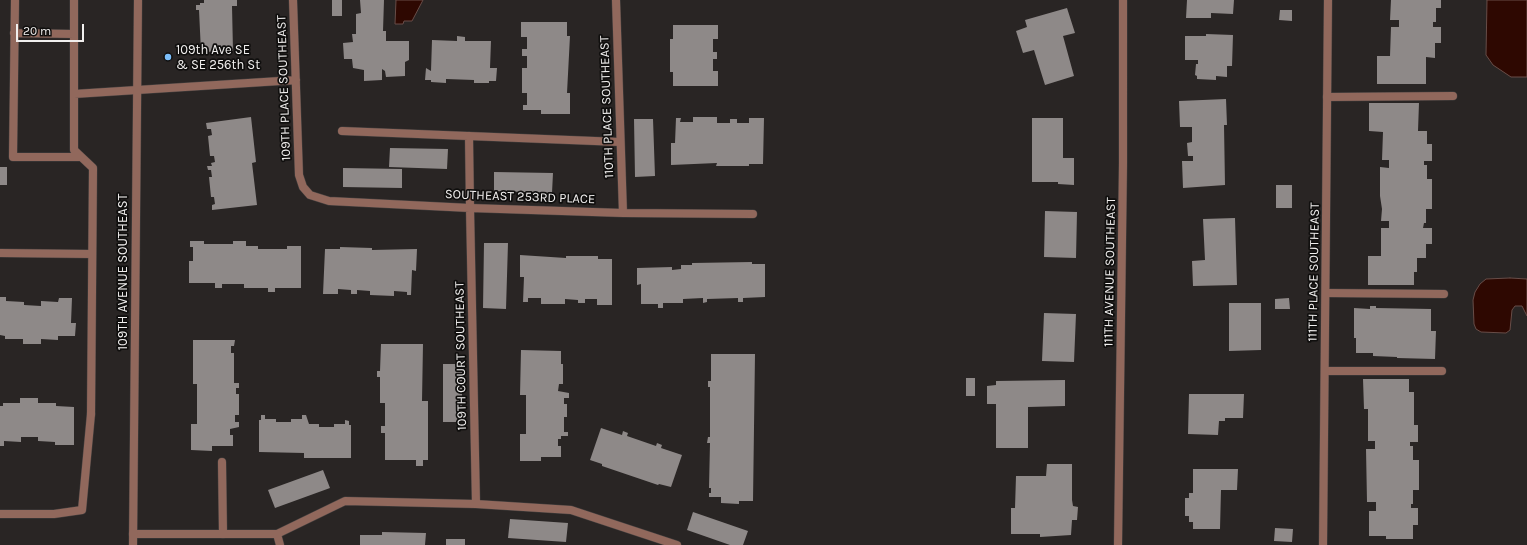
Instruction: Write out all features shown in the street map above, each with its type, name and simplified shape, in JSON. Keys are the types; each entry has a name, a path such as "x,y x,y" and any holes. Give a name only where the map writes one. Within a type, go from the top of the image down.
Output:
{"street":[{"path":"15,0 13,157 81,157"},
{"path":"0,514 54,514 82,510 91,414 93,168 74,150 74,0"},
{"name":"109TH AVENUE SOUTHEAST","path":"133,545 138,0"},
{"name":"109TH PLACE SOUTHEAST","path":"293,0 299,175"},
{"name":"110TH PLACE SOUTHEAST","path":"616,0 623,213"},
{"name":"111TH AVENUE SOUTHEAST","path":"1118,545 1123,163 1123,0"},
{"name":"111TH PLACE SOUTHEAST","path":"1323,545 1328,0"},
{"path":"14,33 74,34"},
{"path":"74,94 296,80"},
{"path":"1327,97 1453,96"},
{"path":"342,131 620,142"},
{"name":"109TH COURT SOUTHEAST","path":"469,136 476,504"},
{"name":"SOUTHEAST 253RD PLACE","path":"299,175 303,187 310,195 329,201 470,208 623,213 753,214"},
{"path":"0,253 92,254"},
{"path":"1326,293 1444,294"},
{"path":"1325,371 1442,371"},
{"path":"222,462 223,534"},
{"path":"133,534 277,534 345,501 476,504 571,510 677,545"},
{"path":"277,534 280,545"}],"shaded area":[{"path":"396,0 423,0 412,21 404,21 403,24 395,24"},
{"path":"1487,0 1527,0 1527,77 1511,77 1493,65 1486,55"},
{"path":"1486,279 1527,279 1527,316 1522,306 1515,306 1512,310 1510,330 1506,333 1481,332 1476,329 1474,324 1473,300 1475,292 1480,284"}],"building":[{"path":"204,0 237,0 237,6 232,6 233,51 201,52 199,10 196,10 196,5 204,3"},
{"path":"332,0 342,0 342,16 332,16"},
{"path":"360,0 384,0 383,31 386,31 386,41 409,41 409,60 405,62 405,76 386,77 385,71 382,69 382,80 364,81 364,70 353,68 352,59 344,59 343,43 353,42 352,34 356,34 356,14 361,13"},
{"path":"1187,0 1234,0 1233,14 1211,13 1211,18 1186,18"},
{"path":"1391,0 1441,0 1441,8 1436,8 1436,22 1433,22 1433,27 1441,27 1441,43 1435,43 1435,58 1426,57 1426,84 1377,84 1377,56 1390,56 1391,27 1399,27 1399,20 1390,20"},
{"path":"1067,8 1075,33 1063,36 1074,76 1045,85 1034,50 1023,53 1016,31 1027,27 1025,20"},
{"path":"1280,10 1292,10 1292,21 1279,20"},
{"path":"521,22 567,22 567,36 570,36 567,93 570,93 570,114 541,114 541,110 523,110 523,105 527,105 527,93 522,93 522,68 527,68 527,56 522,56 522,49 527,49 527,37 521,37"},
{"path":"673,25 718,25 718,39 713,39 713,52 717,52 717,59 713,59 713,71 718,71 718,86 673,86 673,72 670,72 670,39 673,39"},
{"path":"1206,34 1233,35 1232,66 1227,66 1227,77 1216,76 1216,80 1197,79 1197,76 1195,75 1198,60 1185,60 1185,36 1206,36"},
{"path":"457,36 465,37 465,41 491,41 490,68 497,68 496,81 489,81 489,83 474,83 474,80 446,79 446,83 425,80 426,68 431,71 432,40 457,41"},
{"path":"1226,99 1227,125 1224,125 1225,185 1183,188 1182,161 1193,161 1193,156 1188,156 1187,143 1192,142 1192,127 1180,127 1179,101"},
{"path":"1369,103 1419,103 1418,131 1427,131 1427,144 1432,144 1432,161 1424,161 1424,165 1427,165 1427,179 1432,179 1432,209 1426,209 1426,223 1424,223 1423,228 1432,228 1432,244 1426,244 1426,258 1417,258 1417,272 1414,272 1414,285 1368,285 1368,256 1381,256 1381,228 1389,228 1389,221 1381,221 1382,209 1380,196 1380,167 1389,168 1389,160 1382,160 1383,132 1369,131"},
{"path":"251,117 256,162 252,163 257,205 212,210 212,205 215,204 214,197 211,197 209,177 212,177 211,170 208,170 207,166 212,166 211,163 215,162 214,156 210,156 208,136 212,135 211,129 207,129 206,123"},
{"path":"693,117 717,117 717,123 730,123 730,119 737,119 737,123 749,123 749,118 764,118 763,164 749,164 749,166 716,166 717,163 671,165 671,143 675,143 676,118 681,118 680,122 693,122"},
{"path":"1032,118 1063,118 1063,158 1074,158 1074,185 1058,184 1058,182 1032,182"},
{"path":"634,119 653,119 655,176 635,177"},
{"path":"390,148 448,149 447,169 389,167"},
{"path":"0,167 7,167 7,185 0,185"},
{"path":"343,168 402,169 402,188 343,187"},
{"path":"494,172 553,173 552,193 494,191"},
{"path":"1276,185 1292,185 1292,208 1276,208"},
{"path":"1045,211 1077,212 1076,258 1044,257"},
{"path":"1235,218 1237,285 1193,286 1192,261 1205,260 1203,219"},
{"path":"190,241 204,241 204,244 233,244 233,241 246,241 246,246 258,246 258,249 287,249 287,246 301,246 301,288 275,288 275,292 268,292 268,288 244,288 244,284 222,284 222,288 215,288 215,283 189,283 189,261 193,261 193,247 190,247"},
{"path":"484,243 508,243 506,309 483,308"},
{"path":"340,247 372,248 372,250 417,249 416,271 412,270 411,295 407,295 407,292 394,291 394,296 370,295 370,291 357,290 357,294 351,294 351,290 338,289 338,294 323,294 325,249 340,249"},
{"path":"520,255 566,258 566,256 598,256 598,259 612,259 612,305 597,305 597,299 585,299 585,303 578,303 578,300 565,299 565,304 541,304 541,298 528,298 528,302 523,302 524,277 520,277"},
{"path":"752,262 752,264 765,264 765,297 743,298 743,302 738,302 738,298 707,299 707,302 703,303 703,298 683,299 683,303 663,303 663,308 658,308 658,304 641,304 641,284 637,285 637,268 672,267 672,270 681,269 681,265 692,265 692,263"},
{"path":"0,297 6,297 6,301 24,302 24,305 41,306 41,301 58,302 59,298 72,298 71,323 76,323 75,336 58,336 58,340 41,339 41,344 23,344 23,339 5,339 5,336 0,335"},
{"path":"1289,298 1290,309 1275,309 1275,299"},
{"path":"1229,303 1261,303 1261,350 1229,351"},
{"path":"1370,306 1376,306 1376,308 1431,309 1431,331 1436,331 1435,359 1397,358 1373,356 1373,353 1356,353 1356,338 1354,338 1354,308 1370,309"},
{"path":"1044,313 1076,314 1074,362 1042,361"},
{"path":"193,340 235,340 234,346 231,346 231,353 234,353 234,383 239,383 239,388 236,388 236,394 239,394 239,415 235,415 235,422 239,422 239,427 230,429 230,435 233,435 233,446 212,446 212,451 191,450 191,424 197,424 197,384 193,384"},
{"path":"381,344 423,344 422,401 428,401 428,460 423,460 423,466 416,466 416,460 385,460 385,433 381,433 381,426 385,426 385,403 380,403 380,377 377,377 377,371 380,371"},
{"path":"521,350 561,351 561,364 563,364 563,384 559,384 558,391 569,393 569,398 564,398 564,404 567,404 567,417 564,417 564,432 568,432 568,436 561,436 561,439 558,439 558,446 561,446 561,457 541,457 541,461 520,461 520,434 526,434 526,395 520,395"},
{"path":"711,354 755,354 753,501 739,501 739,504 721,503 721,497 709,497 709,493 711,493 711,488 709,488 710,443 707,443 708,437 710,437 710,387 708,387 708,381 711,381"},
{"path":"443,364 462,364 462,422 443,422"},
{"path":"966,378 975,378 975,396 966,396"},
{"path":"1363,379 1409,379 1409,392 1414,392 1414,425 1418,425 1418,442 1410,442 1410,446 1413,446 1413,460 1419,460 1419,490 1413,490 1413,504 1411,504 1411,508 1418,508 1418,525 1413,525 1413,539 1386,539 1386,536 1369,536 1369,511 1376,511 1376,502 1367,502 1366,449 1375,449 1375,441 1368,441 1368,409 1364,409"},
{"path":"1065,380 1065,406 1028,407 1028,448 996,448 996,404 987,404 987,386 996,385 996,381"},
{"path":"1189,394 1244,394 1243,418 1225,418 1225,421 1219,421 1218,435 1188,434"},
{"path":"20,398 38,398 38,403 56,403 56,406 74,407 74,445 55,445 55,442 38,441 38,437 21,437 21,442 4,441 4,446 0,446 0,406 3,406 3,403 20,403"},
{"path":"261,415 265,415 265,419 276,419 276,422 291,422 291,419 302,419 302,415 306,415 309,424 319,424 319,427 334,427 334,424 345,424 345,420 349,421 349,425 351,425 351,458 304,458 304,453 259,452 259,420 261,420"},
{"path":"601,428 622,435 623,431 628,433 627,436 656,446 657,443 662,445 661,448 682,455 671,487 658,485 602,466 602,464 590,460"},
{"path":"1047,464 1072,464 1072,500 1073,506 1078,507 1077,520 1072,520 1071,535 1040,537 1040,534 1011,534 1011,508 1015,508 1016,476 1046,476"},
{"path":"1193,469 1238,469 1237,490 1221,490 1220,529 1193,529 1193,522 1189,522 1189,516 1185,516 1185,498 1189,498 1189,493 1193,493"},
{"path":"323,470 330,488 275,508 268,490"},
{"path":"693,512 748,531 743,545 730,545 687,530"},
{"path":"510,519 568,523 566,542 508,538"},
{"path":"1275,528 1293,529 1292,542 1274,541"},
{"path":"382,532 426,533 425,545 360,545 360,535 382,535"},
{"path":"446,539 465,539 465,545 446,545"}],"place":[{"name":"109th Ave SE & SE 256th St","path":"168,57"}]}
